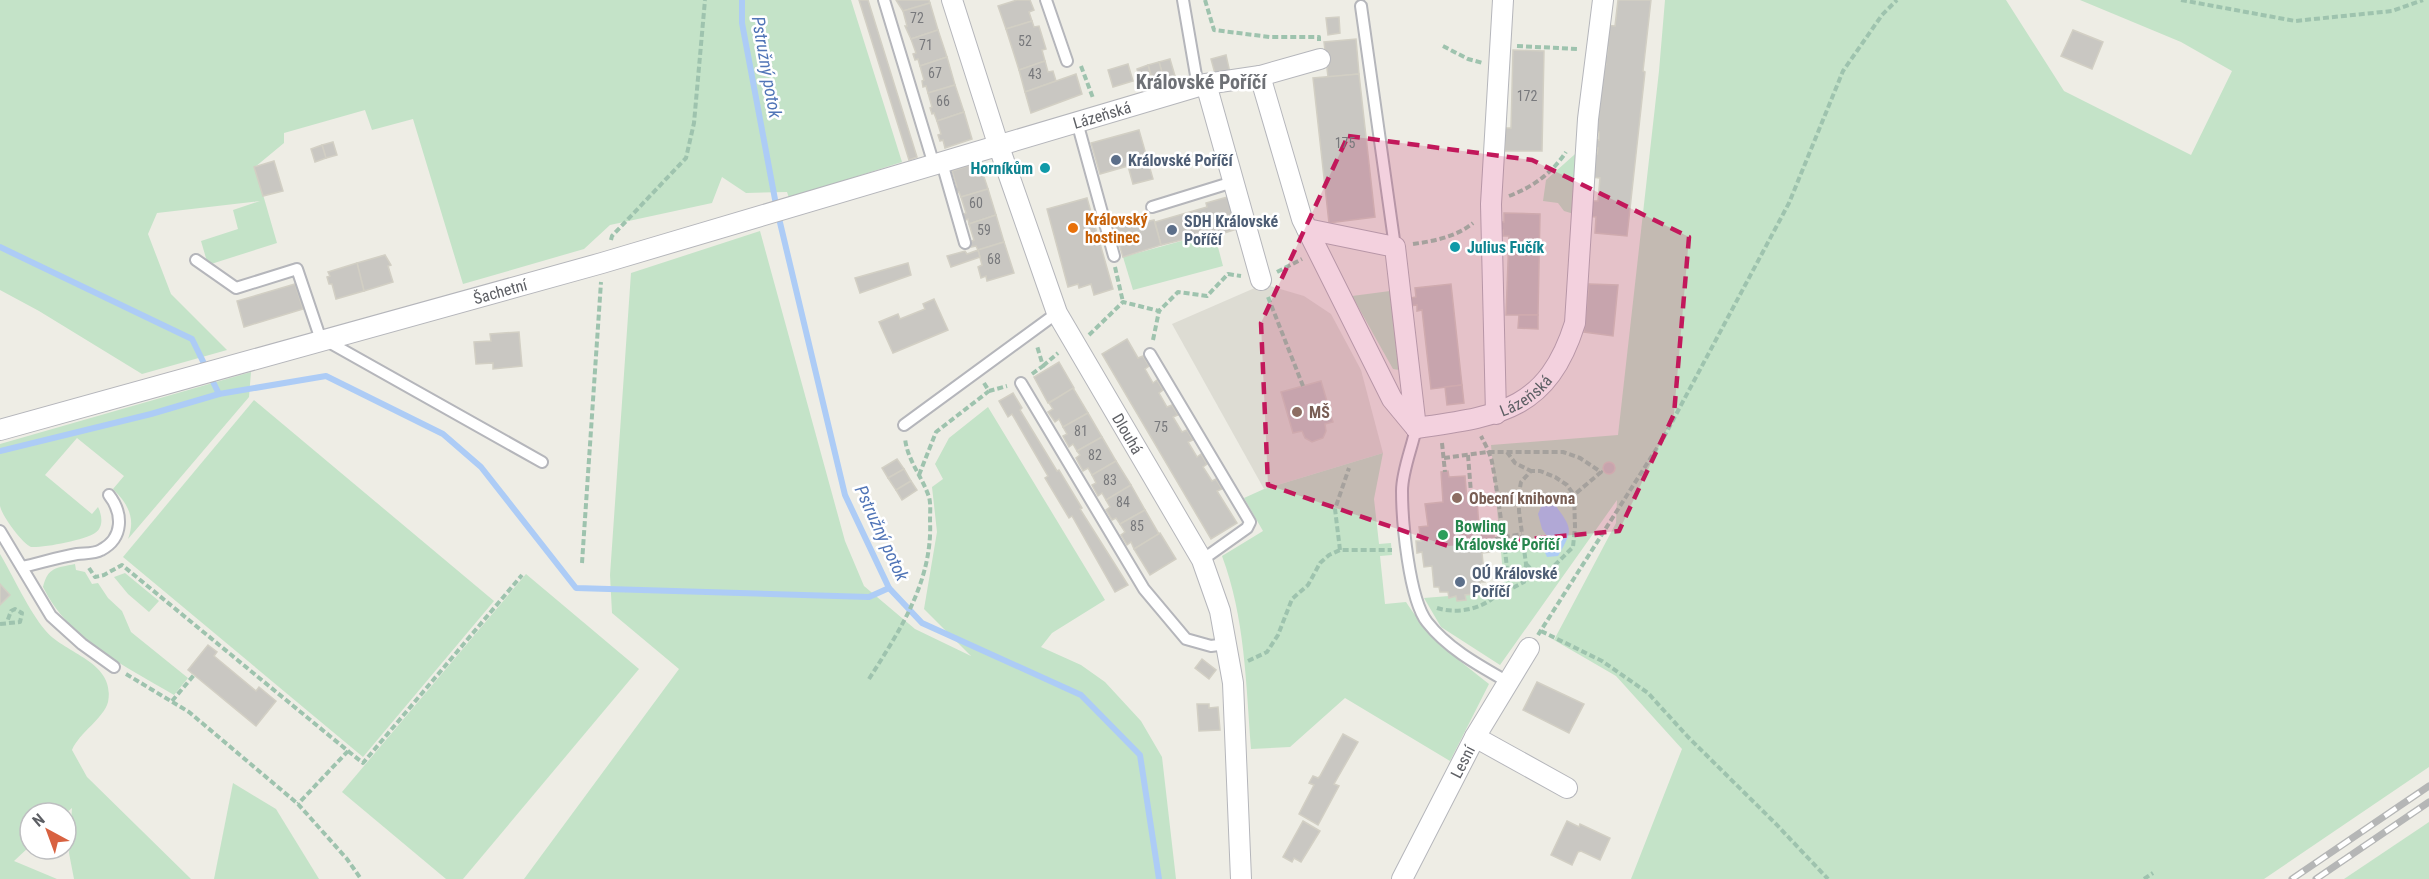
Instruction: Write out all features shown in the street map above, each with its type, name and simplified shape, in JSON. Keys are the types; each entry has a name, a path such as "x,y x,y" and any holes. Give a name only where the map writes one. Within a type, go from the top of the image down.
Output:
{"street":[{"name":"Dlouhá","path":"952,0 998,144 1057,313 1202,560 1220,611 1233,683 1240,879"},
{"path":"1496,414 1491,204 1503,0"},
{"name":"Lázeňská","path":"1416,428 1496,414 1510,409 1543,386 1558,366 1575,323 1588,119 1603,0"},
{"name":"Lázeňská","path":"998,144 1202,85 1260,76 1320,58"},
{"path":"1260,76 1302,219 1392,399 1416,428"},
{"path":"1202,85 1261,280"},
{"name":"Šachetní","path":"0,429 757,218 998,144"},
{"path":"1307,228 1395,247 1416,428"},
{"name":"Lesní","path":"1402,879 1475,736 1529,648"},
{"path":"1475,736 1567,788"}],"lane":[{"path":"884,0 964,243"},
{"path":"1046,0 1067,61"},
{"path":"1183,0 1202,85"},
{"path":"1365,6 1395,247"},
{"path":"1077,122 1114,255"},
{"path":"1152,207 1233,182"},
{"path":"196,260 236,288 297,269 323,340 542,462"},
{"path":"904,425 1057,313"},
{"path":"1150,354 1250,522 1247,528 1202,560"},
{"path":"1021,383 1144,589 1186,639 1211,646 1226,644"},
{"path":"1416,428 1402,489 1407,548 1416,599 1427,622 1463,656 1508,682"},
{"path":"22,567 99,551 114,540 120,524 117,506 109,495"},
{"path":"0,531 51,616 82,644 114,667"}],"path":[{"path":"582,563 602,262 612,236 686,158 694,123 705,0"},
{"path":"1205,0 1214,30 1270,36 1319,37 1320,58"},
{"path":"1529,648 1664,437 1789,203 1843,71 1882,15 1897,0"},
{"path":"2181,0 2295,21 2392,11 2423,0"},
{"path":"1502,45 1597,49"},
{"path":"1443,46 1468,59 1484,63"},
{"path":"1067,61 1081,63 1100,116"},
{"path":"1303,386 1261,280 1318,252"},
{"path":"1114,255 1123,302"},
{"path":"1150,354 1159,311"},
{"path":"1043,366 1065,348"},
{"path":"918,475 936,432 989,391"},
{"path":"1467,419 1480,434 1492,460 1507,576 1497,596"},
{"path":"1441,424 1445,472"},
{"path":"869,679 905,623 921,585 931,535 929,498 906,450 904,425"},
{"path":"1444,458 1488,452 1563,452 1580,458 1601,472 1574,495"},
{"path":"1507,452 1515,463 1531,471 1540,471 1555,477 1567,485 1574,495 1573,547 1548,572 1536,574 1526,564"},
{"path":"1468,455 1471,493"},
{"path":"1340,550 1335,509 1348,468"},
{"path":"1413,588 1437,608 1446,611 1484,604 1524,582 1526,564 1519,512 1519,493 1521,482 1531,471"},
{"path":"1495,539 1522,534"},
{"path":"1240,664 1267,652 1278,635 1292,599 1308,585 1320,563 1340,550 1389,551 1407,548"},
{"path":"141,580 363,763 522,575"},
{"path":"0,624 20,622 22,613 15,609 11,610 7,622"},
{"path":"1541,631 1602,661 1648,693 1688,737 1828,879"},
{"path":"114,667 189,712 298,804 347,859 361,879"},
{"path":"172,701 194,675"},
{"path":"298,804 348,751"},
{"path":"2144,879 2153,873"}],"highlighted area":[{"path":"1348,136 1532,160 1689,237 1674,414 1619,531 1448,546 1268,485 1261,323"}],"shaded area":[{"name":"MŠ","path":"1270,286 1304,296 1331,314 1361,370 1383,453 1264,489 1172,324 1257,287"}],"green space":[{"path":"0,0 851,0 902,162 789,198 787,192 746,193 722,177 712,203 610,225 584,249 463,284 413,119 372,130 365,110 284,133 284,143 255,167 277,243 208,265 201,241 238,229 233,210 260,201 157,213 148,234 171,294 227,350 142,374 0,290"},
{"path":"1665,0 2006,0 2064,91 2191,155 2232,71 2181,42 2080,0 2429,0 2429,767 2264,879 1631,879 1682,749 1616,676 1554,640 1616,523 1617,500 1500,665 1441,627 1424,598 1486,593 1504,584 1491,445 1618,435"},
{"path":"1583,147 1574,214 1564,211 1558,203 1543,201 1546,180"},
{"path":"760,231 845,541 864,586 915,629 971,656 924,609 937,532 932,487 943,479 935,464 949,438 988,407 1105,600 1052,633 1041,647 1081,665 1105,682 1141,721 1162,757 1176,879 524,879 679,669 612,613 610,575 631,273"},
{"path":"1214,232 1223,266 1133,290 1123,257"},
{"path":"1390,291 1403,365 1399,370 1393,369 1352,296"},
{"path":"251,372 249,397 128,539 131,518 123,500 113,489 124,476 77,438 45,475 92,514 98,507 100,528 90,536 74,541 31,547 18,535 4,516 0,506 0,444"},
{"path":"254,400 494,601 363,757 123,557"},
{"path":"1383,453 1374,499 1379,544 1391,543 1392,555 1380,556 1385,604 1406,602 1434,637 1489,684 1450,761 1345,698 1290,747 1251,749 1240,627 1230,579 1222,556 1263,531 1244,498 1264,489"},
{"path":"0,554 45,630 64,646 87,660 104,677 108,688 106,708 72,750 87,777 191,879 74,879 71,861 78,861 78,801 18,801 18,857 14,861 57,879 0,879 0,605 10,595 0,584"},
{"path":"75,564 76,570 85,572 92,584 98,583 108,598 122,611 131,632 188,678 174,695 100,650 83,637 54,606 43,587 47,576 58,568"},
{"path":"125,573 159,601 149,612 128,594 114,577"},
{"path":"526,574 639,669 463,879 446,879 342,792"},
{"path":"233,783 276,809 319,879 214,879"},
{"path":"2429,822 2429,879 2344,879"}],"water":[{"path":"1547,504 1555,505 1568,525 1568,535 1558,556 1547,557 1542,546 1547,536 1542,529 1538,514 1541,507"}],"building":[{"path":"859,0 868,0 917,157 909,160"},
{"path":"896,0 929,0 930,3 903,11"},
{"path":"1017,0 1030,0 1034,10 1029,12 1032,21 1006,29 998,6"},
{"path":"1618,0 1651,0 1627,236 1595,233 1596,217 1587,216 1588,201 1598,201 1600,178 1591,177 1593,153 1597,154 1598,148 1594,148 1594,139 1599,140 1599,132 1595,132 1602,67 1606,64 1602,63 1603,55 1607,55 1608,47 1604,46 1606,25 1615,26"},
{"path":"930,3 938,30 911,39 905,26 907,26 903,11"},
{"path":"1339,17 1340,33 1328,35 1326,18"},
{"path":"1032,21 1034,27 1039,26 1046,49 1042,50 1045,61 1019,70 1006,29"},
{"path":"938,30 947,57 920,66 913,54 916,53 911,39"},
{"path":"2073,30 2103,42 2092,69 2061,56"},
{"path":"1356,39 1359,74 1328,77 1324,42"},
{"path":"1513,50 1544,51 1542,151 1505,151 1505,142 1501,142 1501,133 1505,134 1505,128 1511,128"},
{"path":"1226,55 1230,73 1216,77 1211,59"},
{"path":"947,57 955,85 928,93 926,86 923,87 922,81 924,80 920,66"},
{"path":"1170,59 1175,76 1164,79 1159,62"},
{"path":"1045,61 1048,72 1053,71 1056,81 1025,92 1019,70"},
{"path":"1159,62 1164,79 1153,82 1148,65"},
{"path":"1128,64 1133,81 1113,87 1108,70"},
{"path":"1148,65 1153,82 1141,85 1137,69"},
{"path":"1076,74 1082,94 1031,113 1025,92"},
{"path":"1359,74 1375,217 1329,223 1313,78"},
{"path":"955,85 964,112 937,121 930,108 932,107 928,93"},
{"path":"964,112 972,139 945,148 943,140 940,141 938,135 941,134 937,121"},
{"path":"1139,130 1153,179 1133,184 1128,166 1100,174 1091,143"},
{"path":"333,142 337,155 326,158 322,145"},
{"path":"322,145 326,158 315,162 311,149"},
{"path":"274,161 283,191 263,196 254,167"},
{"path":"979,162 988,189 961,197 959,192 954,194 952,188 957,187 952,171"},
{"path":"988,189 996,215 969,224 968,219 963,221 961,215 966,213 961,197"},
{"path":"1231,196 1240,228 1215,236 1214,232 1161,245 1155,222 1207,207 1206,203"},
{"path":"1087,198 1113,289 1094,295 1091,284 1079,288 1078,284 1068,287 1047,209"},
{"path":"1504,213 1540,214 1538,315 1506,315 1509,236 1503,236 1503,230 1499,230 1500,222 1504,222"},
{"path":"996,215 1004,242 978,250 976,246 971,247 970,242 974,240 969,224"},
{"path":"1131,218 1133,222 1144,219 1145,222 1154,220 1161,245 1123,257 1114,227 1126,224 1125,220"},
{"path":"1004,242 1014,273 987,281 986,276 981,278 978,267 982,265 978,250"},
{"path":"978,250 980,257 951,267 947,256 965,251 967,254"},
{"path":"385,255 391,265 388,266 393,282 364,291 357,263"},
{"path":"357,263 364,291 336,299 332,284 329,284 328,272"},
{"path":"908,263 911,275 860,293 855,278"},
{"path":"295,284 303,309 244,327 237,301"},
{"path":"1451,284 1462,385 1431,389 1422,310 1417,311 1417,305 1411,306 1410,298 1416,297 1415,288"},
{"path":"1589,284 1618,285 1613,336 1584,332"},
{"path":"934,299 948,330 893,353 879,322 898,314 900,319 925,309 923,304"},
{"path":"1519,315 1538,315 1538,329 1518,328"},
{"path":"519,332 522,366 493,369 493,363 476,364 474,342 491,341 490,334"},
{"path":"1127,339 1138,358 1143,356 1149,366 1145,369 1153,383 1157,380 1163,390 1159,393 1167,407 1172,405 1178,415 1173,417 1182,432 1187,430 1193,440 1188,442 1197,457 1201,454 1207,464 1203,467 1212,481 1216,479 1222,489 1217,491 1237,523 1211,539 1102,354"},
{"path":"1059,362 1074,388 1048,403 1034,377"},
{"path":"1321,381 1333,422 1325,424 1326,431 1323,438 1312,442 1305,438 1302,431 1293,433 1281,392"},
{"path":"1462,385 1464,403 1447,405 1445,387"},
{"path":"1073,388 1088,413 1063,427 1059,419 1055,422 1048,412 1053,409 1049,403"},
{"path":"1013,393 1022,408 1020,410 1128,585 1115,592 1072,516 1069,518 1045,478 1048,476 1012,414 1008,417 999,401"},
{"path":"1088,413 1102,437 1077,451 1073,444 1069,447 1063,436 1067,434 1063,427"},
{"path":"1102,437 1116,461 1092,475 1088,468 1083,471 1076,458 1080,455 1077,451"},
{"path":"897,459 904,469 888,478 882,468"},
{"path":"1116,461 1131,485 1106,500 1102,493 1098,496 1092,485 1096,483 1092,475"},
{"path":"1611,462 1615,468 1611,474 1607,474 1603,466"},
{"path":"904,469 911,481 896,490 888,478"},
{"path":"1448,471 1449,477 1465,476 1467,500 1477,499 1479,528 1488,527 1488,535 1494,534 1495,543 1489,544 1490,552 1482,553 1485,582 1480,582 1480,588 1472,589 1473,594 1465,595 1466,600 1457,601 1456,596 1449,598 1448,592 1440,592 1439,587 1434,587 1432,566 1424,567 1422,552 1417,553 1416,541 1421,541 1419,527 1428,526 1425,504 1443,502 1441,472"},
{"path":"911,481 917,490 902,500 896,490"},
{"path":"1131,485 1145,510 1120,524 1116,518 1112,520 1106,510 1110,507 1106,500"},
{"path":"1145,510 1159,534 1134,549 1131,542 1127,545 1121,535 1125,532 1120,524"},
{"path":"1160,533 1176,559 1150,575 1134,549"},
{"path":"0,584 10,595 0,605"},
{"path":"208,645 217,652 214,656 256,691 259,687 276,701 256,726 188,670"},
{"path":"1202,659 1216,670 1209,679 1195,668"},
{"path":"1537,682 1584,704 1569,733 1523,710"},
{"path":"1197,704 1209,704 1209,708 1218,707 1220,730 1199,731"},
{"path":"1343,734 1358,742 1334,784 1339,786 1318,825 1299,814 1314,785 1309,783 1313,776 1318,778 1320,776"},
{"path":"1303,821 1320,831 1301,862 1294,858 1292,862 1283,857"},
{"path":"1567,821 1579,827 1580,824 1610,838 1600,860 1581,851 1578,852 1572,865 1551,855"}],"waterway":[{"name":"Pstružný potok","path":"742,0 742,23 777,210 845,495 889,588 922,623 1081,695 1140,755 1159,879"},
{"path":"0,247 192,339 219,394 326,376 443,434 481,467 576,588 869,597 889,588"},
{"path":"0,451 151,414 219,394"}],"railway":[{"path":"2292,879 2429,786"},
{"path":"2316,879 2429,802"}],"place":[{"name":"Královské Poříčí","path":"1116,160"},
{"name":"Horníkům","path":"1045,168"},
{"name":"Královský hostinec","path":"1073,228"},
{"name":"SDH Královské Poříčí","path":"1172,230"},
{"name":"Julius Fučík","path":"1455,247"},
{"name":"MŠ","path":"1297,412"},
{"name":"Obecní knihovna","path":"1457,498"},
{"name":"Bowling Královské Poříčí","path":"1443,535"},
{"name":"OÚ Královské Poříčí","path":"1460,582"}],"district":[{"name":"Královské Poříčí","path":"1201,82"}]}
